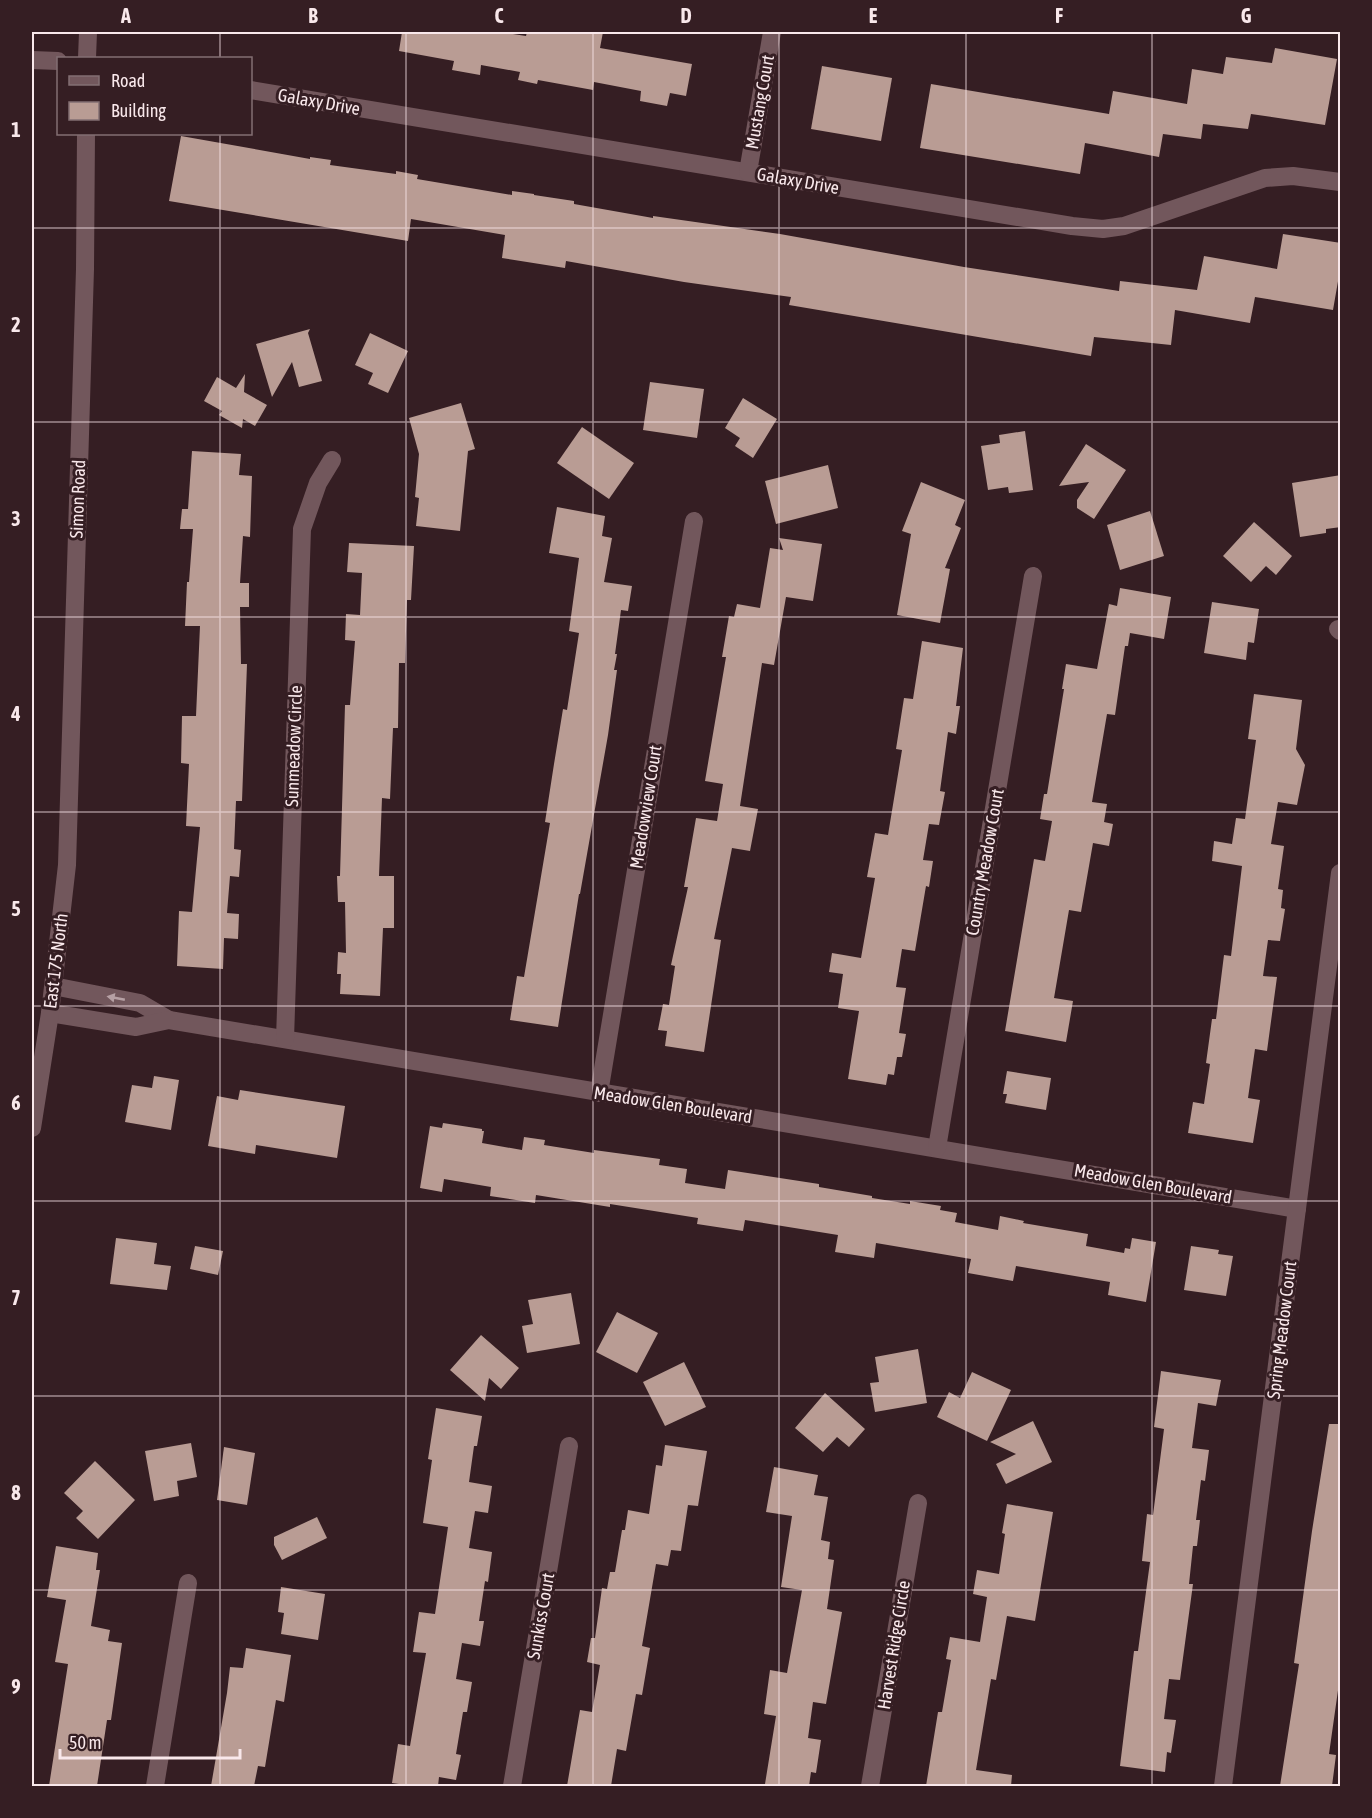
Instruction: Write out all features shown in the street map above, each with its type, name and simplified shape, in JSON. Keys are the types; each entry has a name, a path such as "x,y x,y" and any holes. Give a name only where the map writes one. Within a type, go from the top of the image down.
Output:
{"street":[{"path":"87,57 88,32"},
{"name":"Mustang Court","path":"748,172 772,32"},
{"path":"32,60 57,61"},
{"name":"Galaxy Drive","path":"252,90 1072,226 1103,229 1124,226 1265,178 1293,176 1341,182"},
{"name":"Simon Road","path":"68,865 84,293 86,135"},
{"name":"Sunmeadow Circle","path":"285,1039 302,529 318,483 332,460"},
{"name":"Meadowview Court","path":"599,1094 694,521"},
{"name":"Country Meadow Court","path":"937,1148 1033,576"},
{"name":"East 175 North","path":"32,1128 50,1013 68,865"},
{"name":"Spring Meadow Court","path":"1223,1786 1341,873"},
{"path":"53,986 140,1003 169,1020"},
{"name":"Meadow Glen Boulevard","path":"50,1013 136,1027 169,1020 599,1094 1297,1209"},
{"name":"Sunkiss Court","path":"512,1786 569,1446"},
{"name":"Harvest Ridge Circle","path":"870,1786 918,1503"},
{"path":"154,1786 188,1582"}],"building":[{"path":"402,32 500,32 526,36 527,32 603,32 600,48 692,64 686,96 670,93 667,106 640,101 641,91 594,82 593,90 538,80 537,84 518,80 520,72 481,65 480,75 452,70 454,61 399,51"},
{"path":"1275,48 1337,59 1325,125 1251,114 1248,129 1203,124 1201,139 1163,134 1159,157 1085,143 1080,174 920,148 931,84 1109,114 1113,91 1187,104 1192,69 1223,74 1226,57 1272,63"},
{"path":"822,66 892,78 881,141 811,129"},
{"path":"181,136 310,159 310,157 331,160 330,165 396,174 396,171 418,175 417,179 512,195 512,191 534,194 574,201 574,204 653,218 653,216 780,234 964,267 1119,291 1120,281 1197,290 1204,256 1277,269 1283,234 1341,243 1341,264 1333,310 1255,297 1250,323 1175,310 1171,345 1094,337 1091,356 789,305 791,297 684,282 566,261 565,268 502,258 505,235 411,219 408,241 169,201"},
{"path":"310,329 308,333 322,381 299,387 292,362 272,397 256,344"},
{"path":"370,333 408,351 388,393 368,384 373,373 355,365"},
{"path":"245,374 244,392 267,405 255,426 243,419 242,428 219,415 222,411 204,401 217,377 236,388"},
{"path":"650,382 704,389 697,438 643,430"},
{"path":"743,398 777,419 753,458 735,446 740,438 725,428"},
{"path":"461,403 475,449 468,451 460,531 416,526 419,498 415,497 419,454 409,418"},
{"path":"582,427 634,463 609,499 557,463"},
{"path":"1025,431 1033,490 1009,493 1008,487 988,490 981,446 1000,443 999,435"},
{"path":"1086,444 1126,470 1094,519 1077,508 1077,500 1089,482 1059,486"},
{"path":"192,451 241,454 239,475 252,476 250,537 243,536 240,583 249,583 249,607 240,607 241,664 247,664 242,801 236,801 234,849 241,850 239,877 230,876 227,913 239,914 238,939 224,938 223,969 177,966 179,911 192,912 200,827 186,826 189,764 181,763 182,716 196,716 200,626 185,626 193,529 180,529 182,509 188,509"},
{"path":"828,465 838,508 776,524 765,481"},
{"path":"1341,475 1341,527 1326,529 1326,533 1300,537 1292,483"},
{"path":"921,482 965,500 955,525 961,528 945,568 950,569 940,623 897,615 911,534 902,531"},
{"path":"557,507 605,516 602,536 612,538 604,582 632,586 628,611 621,610 615,654 617,654 614,670 617,670 608,735 558,1027 510,1020 517,976 524,977 550,823 545,822 554,764 563,709 567,710 579,633 569,631 579,558 549,553"},
{"path":"1150,511 1164,556 1120,570 1107,525"},
{"path":"1254,522 1292,556 1276,575 1266,566 1251,582 1223,556"},
{"path":"779,538 822,544 813,601 786,597 774,665 762,663 740,806 758,809 750,851 732,848 714,939 721,940 704,1052 665,1046 667,1031 658,1030 663,1004 669,1005 675,966 671,965 688,887 684,887 696,818 717,821 723,784 705,781 726,657 722,657 729,616 734,617 737,604 760,608 770,548 783,550"},
{"path":"349,543 414,546 411,600 407,600 405,663 399,663 398,728 393,728 390,799 382,798 379,876 394,876 394,928 383,928 380,996 340,994 341,974 337,974 338,952 346,953 345,902 338,902 337,876 340,876 345,705 350,705 355,641 345,640 346,614 360,615 362,573 347,572"},
{"path":"1120,588 1171,597 1164,639 1130,633 1128,646 1125,646 1115,715 1107,714 1092,802 1107,804 1104,822 1113,824 1109,846 1093,843 1081,912 1069,910 1054,998 1073,1001 1066,1042 1005,1031 1034,859 1045,861 1052,821 1040,819 1044,794 1047,794 1066,664 1097,669 1109,604 1117,606"},
{"path":"1212,602 1259,609 1254,643 1248,642 1246,660 1204,653"},
{"path":"922,641 963,648 956,706 960,706 956,734 948,732 940,791 945,792 939,825 929,824 923,860 933,861 929,887 926,886 915,951 902,949 896,987 906,988 899,1033 906,1034 902,1057 897,1057 894,1075 888,1074 886,1085 848,1079 859,1011 838,1008 843,974 829,972 832,953 861,958 875,878 867,877 875,833 888,835 902,750 896,749 904,698 913,699"},
{"path":"1254,694 1302,700 1296,749 1305,765 1297,805 1278,802 1271,844 1284,846 1278,889 1283,890 1281,908 1285,909 1280,941 1268,940 1263,976 1277,977 1267,1051 1255,1049 1248,1098 1260,1100 1253,1143 1188,1133 1193,1102 1204,1104 1210,1064 1206,1063 1212,1019 1216,1019 1224,955 1231,956 1242,866 1212,861 1214,841 1232,844 1236,818 1245,819 1256,740 1248,739"},
{"path":"1007,1071 1051,1078 1046,1110 1005,1103 1007,1094 1003,1094"},
{"path":"154,1076 179,1080 171,1130 125,1122 132,1085 152,1088"},
{"path":"240,1090 345,1106 337,1158 256,1145 255,1154 208,1146 217,1096 238,1100"},
{"path":"443,1123 482,1129 484,1131 482,1143 522,1150 524,1137 545,1140 544,1145 594,1153 594,1150 660,1159 659,1165 687,1169 685,1183 725,1189 728,1170 819,1184 819,1187 872,1196 872,1198 941,1206 940,1210 957,1213 955,1222 998,1230 1000,1216 1024,1221 1023,1223 1088,1234 1086,1246 1124,1253 1125,1248 1130,1249 1132,1238 1156,1242 1146,1302 1108,1295 1110,1282 1016,1266 1013,1281 968,1273 971,1259 876,1243 874,1258 835,1252 838,1235 745,1220 743,1231 697,1224 698,1218 610,1204 610,1207 536,1195 535,1203 490,1196 491,1187 444,1179 442,1192 420,1188 430,1126 442,1128"},
{"path":"116,1238 157,1243 154,1264 171,1266 167,1290 110,1284"},
{"path":"195,1246 223,1251 218,1275 190,1269"},
{"path":"1191,1246 1219,1250 1218,1254 1233,1256 1226,1296 1184,1290"},
{"path":"571,1293 580,1344 527,1353 522,1326 533,1324 528,1300"},
{"path":"617,1312 658,1333 637,1373 596,1352"},
{"path":"481,1335 519,1368 501,1389 489,1378 485,1401 450,1370"},
{"path":"918,1349 927,1403 875,1412 870,1383 879,1382 875,1357"},
{"path":"684,1362 706,1407 665,1426 643,1382"},
{"path":"1161,1371 1221,1380 1216,1406 1198,1403 1192,1448 1209,1450 1205,1481 1201,1480 1196,1520 1200,1520 1197,1546 1193,1546 1189,1584 1193,1584 1180,1680 1169,1679 1164,1719 1176,1720 1171,1753 1167,1752 1165,1772 1120,1766 1134,1651 1138,1651 1150,1562 1142,1561 1147,1514 1153,1515 1164,1429 1154,1427"},
{"path":"972,1372 1011,1390 987,1441 937,1417 949,1392 960,1398"},
{"path":"825,1393 865,1429 849,1447 837,1437 823,1452 795,1428"},
{"path":"436,1408 482,1416 477,1446 474,1446 469,1482 492,1486 488,1513 475,1511 469,1548 492,1552 479,1621 484,1621 480,1646 462,1643 456,1679 472,1682 467,1712 463,1712 456,1754 461,1755 456,1780 439,1777 438,1786 413,1786 392,1783 398,1744 410,1746 426,1653 413,1652 419,1612 435,1614 448,1527 423,1523 432,1460 428,1459"},
{"path":"1033,1421 1052,1462 1006,1484 996,1464 1016,1454 990,1442"},
{"path":"1329,1424 1341,1424 1341,1669 1329,1754 1336,1755 1332,1786 1280,1786 1299,1664 1294,1663"},
{"path":"191,1443 197,1477 177,1481 179,1496 154,1501 145,1451"},
{"path":"665,1445 707,1451 698,1506 688,1505 681,1551 671,1550 668,1566 656,1564 642,1646 650,1648 642,1695 636,1694 626,1751 617,1749 611,1786 567,1786 580,1710 592,1712 600,1665 587,1662 591,1638 595,1638 602,1588 607,1589 610,1572 615,1572 628,1510 649,1514 656,1465 662,1466"},
{"path":"224,1447 255,1453 247,1505 217,1500"},
{"path":"95,1461 135,1500 98,1539 76,1518 83,1511 64,1493"},
{"path":"774,1467 818,1475 814,1495 828,1497 821,1540 830,1542 828,1559 834,1560 827,1609 842,1612 826,1704 813,1702 808,1738 821,1740 816,1773 811,1772 809,1786 765,1784 776,1716 764,1714 770,1670 787,1673 802,1590 781,1587 792,1516 766,1512"},
{"path":"1007,1504 1053,1512 1035,1621 1007,1616 996,1680 991,1679 976,1770 1012,1775 1011,1786 926,1786 938,1712 942,1712 951,1660 946,1659 950,1637 980,1642 987,1597 973,1594 977,1570 999,1574"},
{"path":"317,1517 327,1538 282,1560 274,1545 274,1537"},
{"path":"56,1546 98,1553 96,1570 100,1570 91,1626 110,1630 108,1641 122,1643 111,1720 107,1720 97,1786 49,1786 68,1664 55,1662 66,1600 47,1597"},
{"path":"281,1587 325,1594 318,1640 281,1634 284,1613 278,1612"},
{"path":"246,1648 291,1655 284,1702 276,1700 265,1767 258,1766 254,1786 211,1786 230,1667 243,1668"}]}
